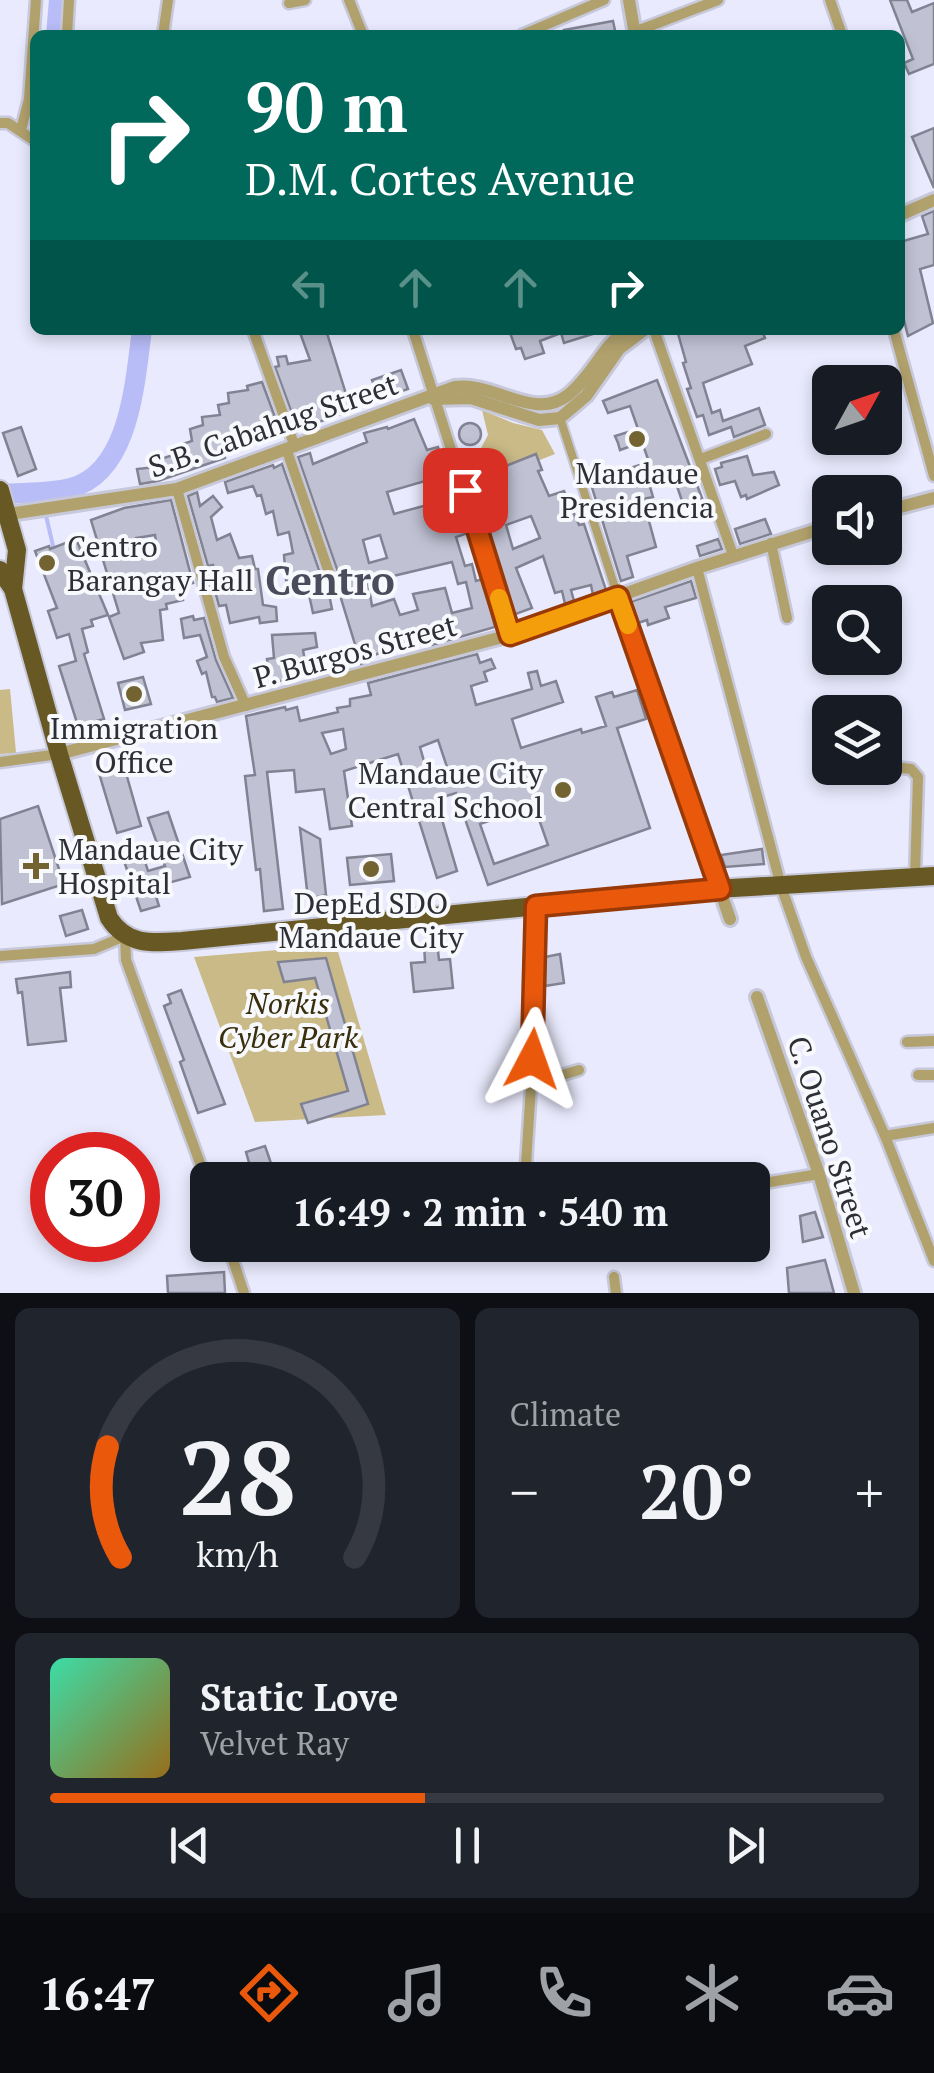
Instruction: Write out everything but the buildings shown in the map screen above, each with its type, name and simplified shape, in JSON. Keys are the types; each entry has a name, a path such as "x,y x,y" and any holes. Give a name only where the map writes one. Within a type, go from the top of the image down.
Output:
{"highway":[{"path":"8,510 17,550 13,590"},
{"path":"0,570 13,590 58,754 110,918 125,936 146,942 182,941 720,889 924,876"}],"street":[{"path":"34,30 36,0"},
{"path":"67,30 70,0"},
{"path":"164,30 168,0"},
{"path":"289,3 305,0"},
{"path":"349,0 361,30"},
{"path":"550,29 604,0"},
{"path":"628,0 634,30"},
{"path":"645,30 718,0"},
{"path":"830,0 840,30"},
{"path":"22,130 30,85"},
{"path":"0,123 8,123 30,137"},
{"path":"905,213 934,200"},
{"path":"255,335 333,584"},
{"path":"414,335 510,635"},
{"path":"621,335 600,354 581,392 555,403 730,918"},
{"path":"560,418 608,361 638,335"},
{"path":"656,335 733,555"},
{"path":"895,335 934,476"},
{"name":"S.B. Cabahug Street","path":"8,510 177,489 471,386 530,404 555,403"},
{"name":"S.B. Cabahug Street","path":"432,397 472,398 539,420 560,418"},
{"path":"702,460 766,434"},
{"path":"177,489 224,657 246,706"},
{"path":"902,506 934,498"},
{"name":"P. Burgos Street","path":"0,762 58,754 510,635 733,555 812,531"},
{"path":"771,544 787,618"},
{"path":"696,568 781,886 806,957 885,1136 934,1261"},
{"path":"902,768 911,769 918,778 924,876"},
{"path":"526,1162 536,1008 536,906"},
{"path":"0,956 94,948 125,936 126,960 200,1162"},
{"name":"C. Ouano Street","path":"757,998 819,1174 854,1293"},
{"path":"907,1042 934,1041"},
{"path":"531,1084 579,1070"},
{"path":"918,1075 934,1074"},
{"path":"885,1136 934,1128"},
{"path":"770,1182 819,1174"},
{"path":"234,1262 244,1293"},
{"path":"614,1277 616,1293"}],"green space":[{"path":"482,410 542,430 555,454 471,487 462,457 481,448 488,435"},
{"path":"10,689 16,753 0,754 0,690"},
{"name":"Norkis Cyber Park","path":"336,945 386,1115 255,1122 194,957"}],"waterway":[{"path":"56,30 59,0"},
{"path":"0,494 71,488 91,479 106,463 126,421 141,335"},
{"path":"40,490 54,550"}],"slow traffic":[{"path":"499,598 510,635 618,597 628,625"}],"place":[{"name":"Mandaue Presidencia","path":"637,439"},
{"name":"Centro Barangay Hall","path":"47,563"},
{"name":"Immigration Office","path":"134,694"},
{"name":"Mandaue City Central School","path":"563,790"},
{"name":"Mandaue City Hospital","path":"36,866"},
{"name":"DepEd SDO Mandaue City","path":"371,869"}],"district":[{"name":"Centro","path":"330,579"}],"route":[{"path":"465,490 510,635 618,597 720,889 536,906 532,1059"}]}
